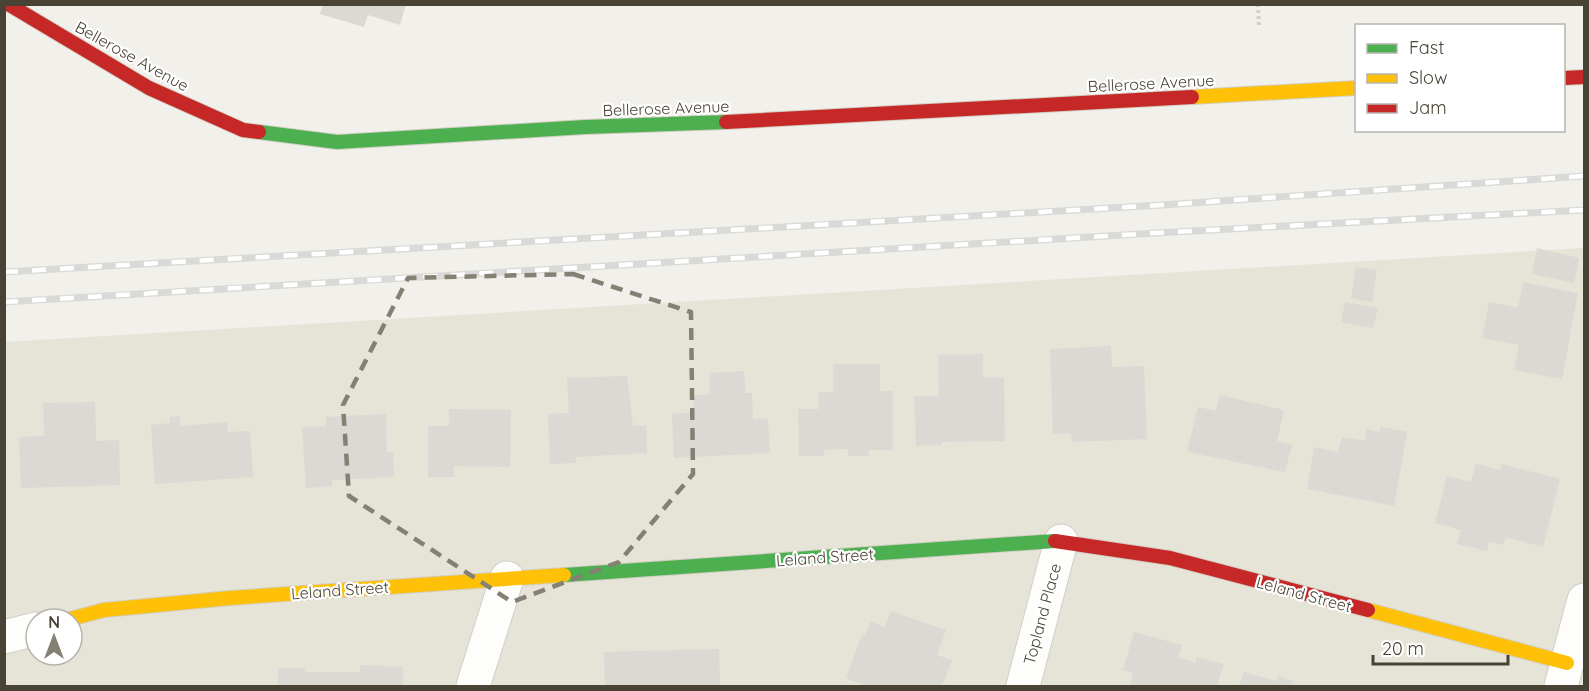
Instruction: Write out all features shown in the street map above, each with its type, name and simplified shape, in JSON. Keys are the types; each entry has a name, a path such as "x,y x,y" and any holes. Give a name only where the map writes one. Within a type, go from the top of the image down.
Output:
{"street":[{"name":"Bellerose Avenue","path":"8,4 148,88 243,130 338,142 1355,88"},
{"path":"1565,78 1584,77"},
{"name":"Leland Street","path":"84,615 104,609 196,601 1061,541 1170,558 1564,675"},
{"name":"Topland Place","path":"1023,687 1061,541"},
{"path":"473,687 507,578"},
{"path":"1564,675 1584,600"},
{"path":"4,637 24,631"}],"path":[{"path":"1258,4 1259,28"}],"highlighted area":[{"path":"573,274 691,312 693,474 619,562 512,602 349,496 343,405 408,278"}],"shaded area":[{"path":"1584,248 1584,686 5,686 5,342"}],"building":[{"path":"323,4 406,4 400,25 368,15 364,27 320,14"},
{"path":"1537,248 1579,258 1574,283 1532,274"},
{"path":"1356,267 1377,270 1372,302 1351,298"},
{"path":"1523,282 1578,293 1562,379 1514,370 1519,345 1482,338 1489,302 1518,308"},
{"path":"1345,302 1378,308 1373,328 1341,322"},
{"path":"1111,346 1112,367 1144,366 1147,439 1072,442 1071,433 1053,434 1050,349"},
{"path":"983,354 983,378 1004,377 1005,441 942,442 942,445 916,446 914,396 939,396 938,355"},
{"path":"833,364 880,364 880,391 893,391 893,450 869,450 869,456 848,456 848,449 824,450 824,456 799,456 798,409 819,409 818,392 833,392"},
{"path":"744,371 746,393 752,393 753,419 768,418 770,453 674,458 672,414 694,412 693,396 710,394 709,373"},
{"path":"627,376 633,426 646,426 647,453 576,457 576,463 550,464 548,414 569,413 567,378"},
{"path":"1220,395 1284,410 1277,441 1292,444 1285,472 1187,452 1198,407 1216,411"},
{"path":"95,402 96,441 119,440 120,485 21,488 19,437 44,436 43,403"},
{"path":"449,409 511,410 510,467 454,466 454,477 428,477 428,426 449,426"},
{"path":"386,414 387,452 393,452 394,477 332,480 332,486 306,488 302,427 326,426 326,417"},
{"path":"180,416 180,426 227,422 228,432 250,431 253,477 155,484 151,425 170,423 170,417"},
{"path":"1380,427 1407,432 1394,506 1307,489 1314,447 1338,452 1342,437 1365,441 1367,429 1380,432"},
{"path":"1476,464 1500,470 1502,464 1560,479 1543,547 1506,537 1503,545 1489,541 1487,551 1457,544 1461,530 1435,523 1447,476 1471,482"},
{"path":"891,611 946,630 937,655 952,660 942,686 862,686 863,684 846,678 862,634 865,636 870,621 885,627"},
{"path":"1134,632 1182,645 1178,657 1196,663 1196,657 1224,664 1217,686 1130,686 1133,673 1123,670"},
{"path":"719,649 720,686 605,686 604,652"},
{"path":"360,665 403,667 403,686 278,686 278,668 305,668 305,672 360,672"},
{"path":"1244,672 1276,681 1278,676 1293,681 1292,684 1297,686 1239,686"}],"railway":[{"path":"4,272 1162,205 1584,176"},
{"path":"4,302 1156,233 1584,210"}],"traffic: fast":[{"path":"259,132 337,142 585,127 726,122"},
{"path":"564,575 1055,541"}],"traffic: slow":[{"path":"1192,97 1355,88"},
{"path":"84,615 104,610 230,598 564,575"},
{"path":"1368,610 1567,663"}],"traffic: jam":[{"path":"8,4 149,88 243,130 259,132"},
{"path":"1565,78 1584,77"},
{"path":"726,122 1192,97"},
{"path":"1055,541 1170,558 1368,610"}]}
